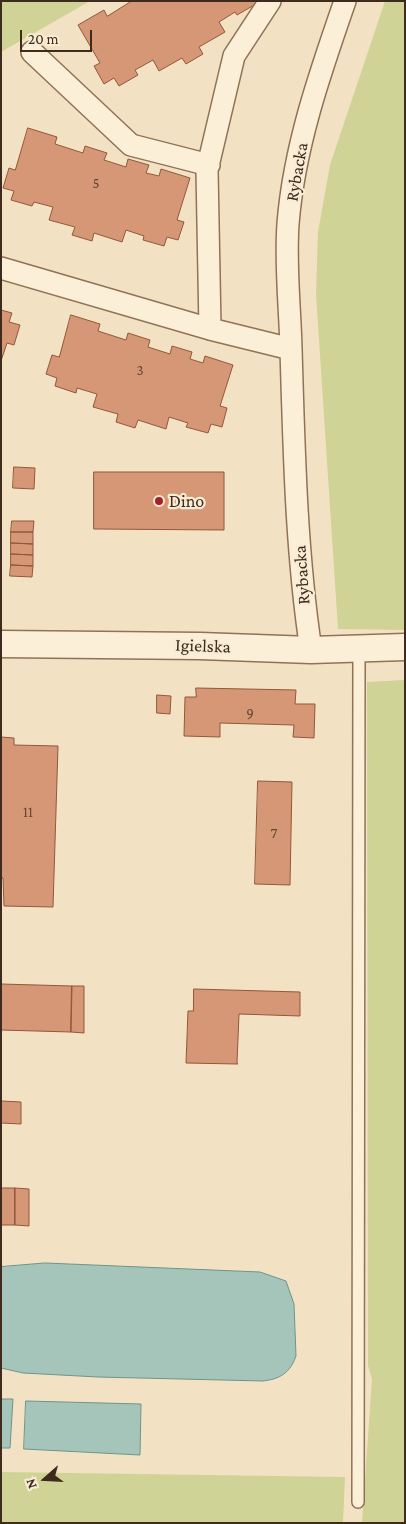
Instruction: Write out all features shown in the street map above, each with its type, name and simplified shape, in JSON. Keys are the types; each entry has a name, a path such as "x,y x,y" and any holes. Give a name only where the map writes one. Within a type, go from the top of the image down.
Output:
{"street":[{"path":"210,330 209,165 234,56 270,1"},
{"name":"Rybacka","path":"311,650 304,607 293,438 287,260 288,223 299,156 317,82 345,1"},
{"path":"32,52 130,145 209,165"},
{"path":"1,268 210,330 291,349"},
{"name":"Igielska","path":"1,644 200,646 311,650 359,650 405,647"}],"lane":[{"path":"358,1502 359,650"}],"green space":[{"path":"1,1 90,1 1,52"},
{"path":"385,1 405,1 405,630 338,629 316,294 318,232 330,165"},
{"path":"405,680 405,1523 362,1523 372,1379 368,1366 367,682"},
{"path":"1,1472 345,1477 343,1523 1,1523"}],"water":[{"path":"45,1263 260,1272 286,1281 294,1304 296,1356 294,1362 284,1374 274,1379 263,1381 98,1377 23,1373 1,1368 1,1267"},
{"path":"1,1399 13,1399 10,1448 1,1448"},
{"path":"26,1401 141,1404 140,1455 24,1449"}],"building":[{"path":"132,1 255,1 256,4 237,15 235,12 219,22 225,32 199,47 203,54 186,64 182,58 159,71 153,60 135,70 138,75 119,86 114,78 104,84 94,66 100,63 78,25 104,10 107,16"},
{"path":"28,128 57,137 55,144 83,153 85,146 107,153 104,160 126,167 128,159 149,165 146,173 159,176 161,169 190,178 177,220 184,222 178,240 167,237 164,246 143,240 144,236 126,230 122,242 94,233 92,241 72,235 75,227 49,220 53,207 34,202 32,206 11,200 14,191 3,188 9,168 15,170"},
{"path":"1,310 12,313 9,322 20,325 14,345 7,343 1,361"},
{"path":"71,315 100,324 98,331 126,340 128,333 150,340 148,347 170,354 172,346 192,352 190,359 203,363 205,356 233,365 220,406 227,408 222,427 211,424 208,433 186,427 188,423 169,417 166,429 138,420 135,428 116,422 118,414 93,407 97,394 77,388 76,393 55,386 57,378 46,374 52,355 59,357"},
{"path":"14,467 35,468 34,489 13,488"},
{"name":"Dino","path":"94,472 224,472 224,530 94,529"},
{"path":"12,521 34,521 33,532 11,532"},
{"path":"11,532 33,532 33,544 11,543"},
{"path":"11,543 33,544 33,555 11,554"},
{"path":"11,554 33,555 33,566 11,565"},
{"path":"11,565 33,566 32,577 10,576"},
{"path":"196,688 296,690 295,704 315,704 314,738 293,737 294,725 220,723 220,737 184,736 185,697 196,697"},
{"path":"157,695 171,696 170,714 157,713"},
{"path":"1,737 14,738 14,745 58,746 53,907 4,906 3,878 1,878"},
{"path":"258,781 292,782 290,885 255,884"},
{"path":"1,984 72,986 71,1032 1,1030"},
{"path":"72,986 84,986 84,1033 71,1032"},
{"path":"194,989 300,992 300,1016 239,1014 238,1064 186,1063 188,1011 193,1011"},
{"path":"1,1101 21,1102 21,1124 1,1123"},
{"path":"1,1188 15,1188 15,1225 1,1225"},
{"path":"15,1188 29,1189 29,1226 15,1225"}],"place":[{"name":"Dino","path":"159,501"}]}
